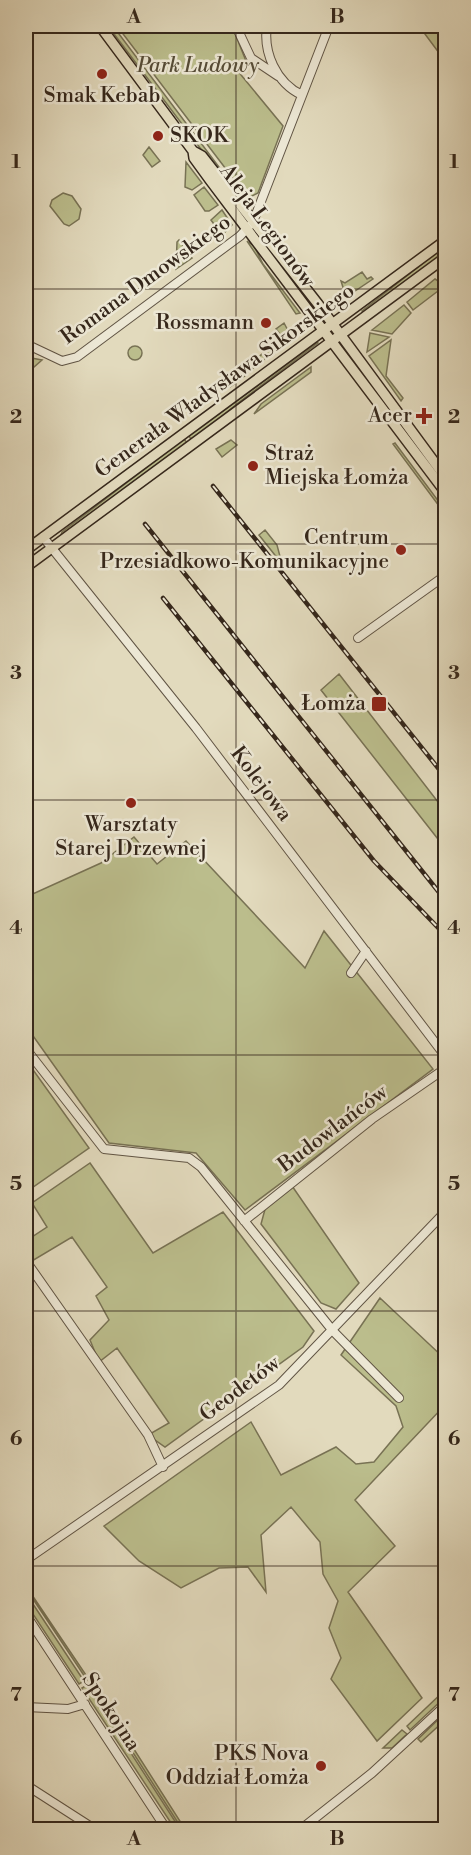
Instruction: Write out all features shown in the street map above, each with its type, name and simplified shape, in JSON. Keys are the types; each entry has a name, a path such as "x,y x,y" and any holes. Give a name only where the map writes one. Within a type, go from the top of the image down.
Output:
{"main road":[{"name":"Aleja Legionów","path":"100,26 194,151 202,156 322,332 446,494"},
{"name":"Aleja Legionów","path":"249,225 333,324 446,478"},
{"name":"Generała Władysława Sikorskiego","path":"26,547 43,537 446,240"},
{"name":"Generała Władysława Sikorskiego","path":"26,567 446,257"}],"street":[{"path":"236,26 251,58 280,76 302,94"},
{"path":"267,26 267,49 280,76"},
{"path":"249,225 329,26"},
{"name":"Romana Dmowskiego","path":"26,344 62,361 77,357 240,236 249,225"},
{"name":"Kolejowa","path":"43,537 176,702 446,1057"},
{"path":"358,638 446,575"},
{"path":"351,973 366,951"},
{"path":"26,1049 104,1149 189,1158 201,1167 333,1331 399,1398"},
{"name":"Budowlańców","path":"244,1221 372,1119 446,1068"},
{"name":"Geodetów","path":"26,1560 279,1385 446,1211"},
{"path":"26,1261 148,1435 163,1467"},
{"name":"Spokojna","path":"26,1615 167,1830"},
{"path":"26,1707 68,1709 85,1704"},
{"path":"300,1830 372,1773 446,1705"},
{"path":"26,1785 96,1830"}],"green space":[{"path":"108,26 113,26 231,183 228,185"},
{"name":"Park Ludowy","path":"117,26 232,26 246,61 237,70 283,126 258,193 248,198"},
{"path":"419,26 445,26 445,61"},
{"path":"149,147 160,161 152,167 143,155"},
{"path":"186,162 202,183 192,190 185,187"},
{"path":"204,187 218,205 209,211 205,211 194,195"},
{"path":"63,193 72,196 81,209 79,219 69,226 64,224 50,206 52,200"},
{"path":"222,210 232,225 222,235 211,220"},
{"path":"179,240 192,258 176,269 177,242"},
{"path":"247,241 254,246 263,264 300,313 296,314"},
{"path":"445,246 445,253 364,314 362,311"},
{"path":"362,272 367,279 371,277 373,279 346,297 341,281 345,283"},
{"path":"435,279 443,284 443,293 438,291 413,310 407,302"},
{"path":"404,305 411,313 392,334 372,330"},
{"path":"284,323 292,338 248,372 244,368 283,338 276,329"},
{"path":"370,333 389,337 367,352"},
{"path":"391,340 386,376 403,398 401,401 369,356"},
{"path":"318,343 192,441 189,436"},
{"path":"132,346 138,346 142,353 138,360 132,360 128,356 128,350"},
{"path":"26,357 42,360 26,374"},
{"path":"311,367 311,372 254,414 261,404"},
{"path":"244,370 246,375 230,387 225,381 232,373 235,377"},
{"path":"184,439 188,444 61,535 62,532"},
{"path":"231,440 237,445 222,457 216,449"},
{"path":"395,443 445,510 445,514 393,444"},
{"path":"265,530 277,545 282,564 259,535"},
{"path":"339,674 445,811 445,848 321,690"},
{"path":"134,837 157,864 186,841 305,968 324,931 433,1069 245,1210 196,1153 109,1143 26,1026 26,897 101,863"},
{"path":"26,1060 89,1148 26,1192"},
{"path":"90,1163 153,1253 223,1212 314,1331 303,1347 165,1447 148,1435 169,1423 117,1348 99,1362 90,1340 109,1320 96,1296 107,1287 72,1237 32,1261 26,1251 26,1241 47,1227 32,1203"},
{"path":"290,1183 359,1283 336,1309 321,1303 261,1224 267,1202"},
{"path":"380,1298 445,1359 445,1405 355,1500 395,1546 348,1592 422,1698 377,1741 331,1679 341,1658 329,1628 338,1601 323,1574 320,1542 291,1507 261,1535 266,1592 248,1567 219,1568 181,1588 139,1561 104,1526 251,1422 281,1475 336,1447 356,1464 374,1462 403,1427 396,1406 341,1355"},
{"path":"31,1596 88,1678 87,1680"},
{"path":"29,1598 84,1681 79,1684 27,1605"},
{"path":"91,1682 185,1829 182,1829 89,1684"},
{"path":"87,1685 180,1829 175,1829 82,1688"},
{"path":"445,1690 445,1697 410,1730 407,1726"},
{"path":"445,1713 445,1720 421,1742 418,1739"},
{"path":"402,1730 407,1734 392,1748 383,1748"}],"railway":[{"path":"213,486 446,778"},
{"path":"145,524 446,901"},
{"path":"163,598 374,861 446,936"}],"place":[{"name":"Smak Kebab","path":"102,74"},
{"name":"SKOK","path":"158,136"},
{"name":"Rossmann","path":"266,323"},
{"name":"Acer","path":"424,416"},
{"name":"Straż Miejska Łomża","path":"253,466"},
{"name":"Centrum Przesiadkowo-Komunikacyjne","path":"401,550"},
{"name":"Łomża","path":"379,704"},
{"name":"Warsztaty Starej Drzewnej","path":"131,803"},
{"name":"PKS Nova Oddział Łomża","path":"321,1766"}]}
